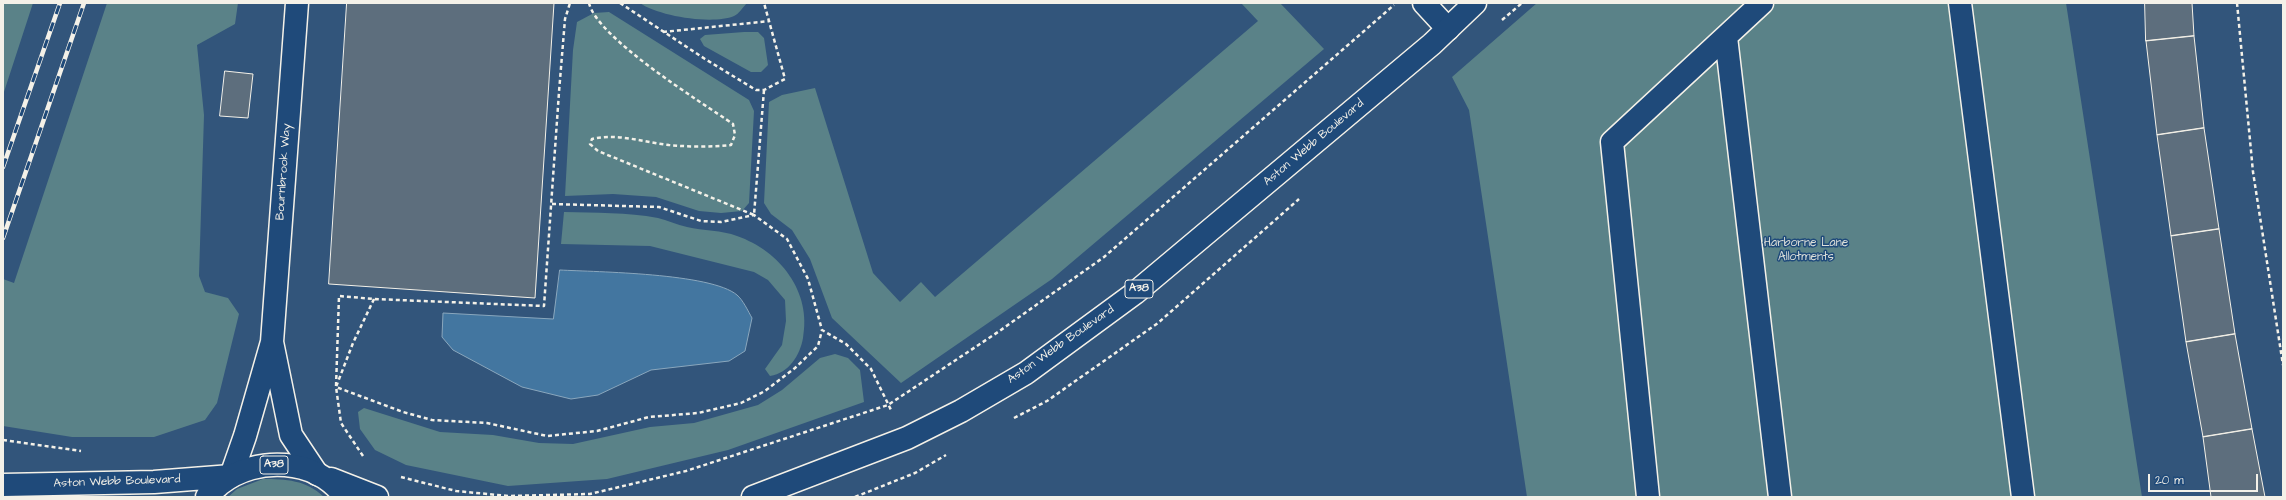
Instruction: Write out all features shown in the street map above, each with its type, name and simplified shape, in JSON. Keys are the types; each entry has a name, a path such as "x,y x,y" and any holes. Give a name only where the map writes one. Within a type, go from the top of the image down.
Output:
{"main road":[{"name":"Bournbrook Way","path":"272,342 297,3"},
{"path":"1424,3 1448,28"},
{"name":"Aston Webb Boulevard","path":"753,497 906,438 961,411 1026,373 1135,293 1448,28 1475,3"},
{"path":"1648,497 1612,142 1762,3"},
{"path":"1960,3 2024,497"},
{"path":"1726,37 1780,497"},
{"path":"272,342 292,435 317,474"},
{"path":"231,476 245,436 272,342"},
{"name":"A38","path":"207,497 231,476 259,466 289,464 376,497"},
{"name":"A38","path":"317,474 339,489 344,497"},
{"name":"Aston Webb Boulevard","path":"3,485 154,482 231,476"},
{"path":"3,489 18,497"}],"path":[{"path":"363,456 341,423 336,387 339,296 374,299 544,306 565,19 570,3"},
{"path":"336,387 403,412 432,420 487,423 547,436 597,431 649,417 698,413 741,403 765,391 796,368 818,346 822,330 808,279 787,239 754,215 598,151 590,144 592,139 606,136 669,145 717,146 731,145 736,135 733,124 676,85 612,37 590,10 589,3"},
{"path":"620,3 663,32 756,90 764,90 785,79 764,3"},
{"path":"394,474 401,478 456,491 508,496 590,494 686,471 888,405 998,332 1104,257 1396,3"},
{"path":"2237,3 2254,172 2283,365"},
{"path":"663,32 770,21"},
{"path":"754,215 764,90"},
{"path":"552,204 659,207 707,222 720,222 754,215"},
{"path":"336,387 353,342 374,299"},
{"path":"822,330 846,344 871,369 888,405"},
{"path":"3,440 62,450 85,451"},
{"path":"355,454 369,459"},
{"path":"855,497 915,473"}],"green space":[{"path":"3,3 33,3 3,95"},
{"path":"107,3 238,3 235,24 197,45 204,115 199,276 205,292 228,298 239,314 217,403 205,420 154,437 72,437 3,426 3,279 14,283"},
{"path":"640,3 747,3 734,16 713,20 686,18 659,12"},
{"path":"1241,3 1280,3 1324,49 1052,279 901,383 832,318 810,259 792,230 771,214 764,203 769,102 782,95 815,88 873,273 900,302 921,282 935,297 1258,21"},
{"name":"Harborne Lane Allotments","path":"1537,3 2066,3 2142,497 1527,497 1469,110 1452,77"},
{"path":"609,12 749,100 754,111 749,203 742,211 721,213 699,211 656,197 613,194 565,196 573,50 577,22 594,13"},
{"path":"758,32 764,38 768,65 761,72 751,72 704,46 700,39 705,35"},
{"path":"564,212 611,213 646,216 687,227 731,234 753,243 767,252 779,263 790,275 797,289 803,305 805,321 802,344 796,357 788,367 777,374 770,376 765,369 782,345 786,321 785,300 768,280 754,272 650,246 561,244"},
{"path":"835,354 848,358 860,370 864,402 728,450 607,479 508,486 406,465 375,450 360,429 358,412 364,408 440,432 493,435 539,443 573,444 650,427 694,423 758,405 782,390 820,358"},
{"path":"263,479 288,480 303,484 317,491 324,497 228,497 237,489"}],"water":[{"path":"560,270 653,275 704,282 723,288 739,297 752,318 745,351 729,361 651,370 598,395 571,399 522,387 453,350 442,337 443,313 553,319"}],"building":[{"path":"347,3 554,3 535,298 329,284"},
{"path":"2145,3 2192,3 2194,36 2146,41"},
{"path":"2194,36 2204,128 2157,135 2146,41"},
{"path":"225,71 253,74 248,118 220,116"},
{"path":"2204,128 2219,229 2171,236 2157,135"},
{"path":"2219,229 2235,334 2186,342 2171,236"},
{"path":"2235,334 2252,429 2203,437 2186,342"},
{"path":"2252,429 2265,497 2211,497 2203,437"}],"railway":[{"path":"3,167 60,3"},
{"path":"3,238 84,3"}]}
